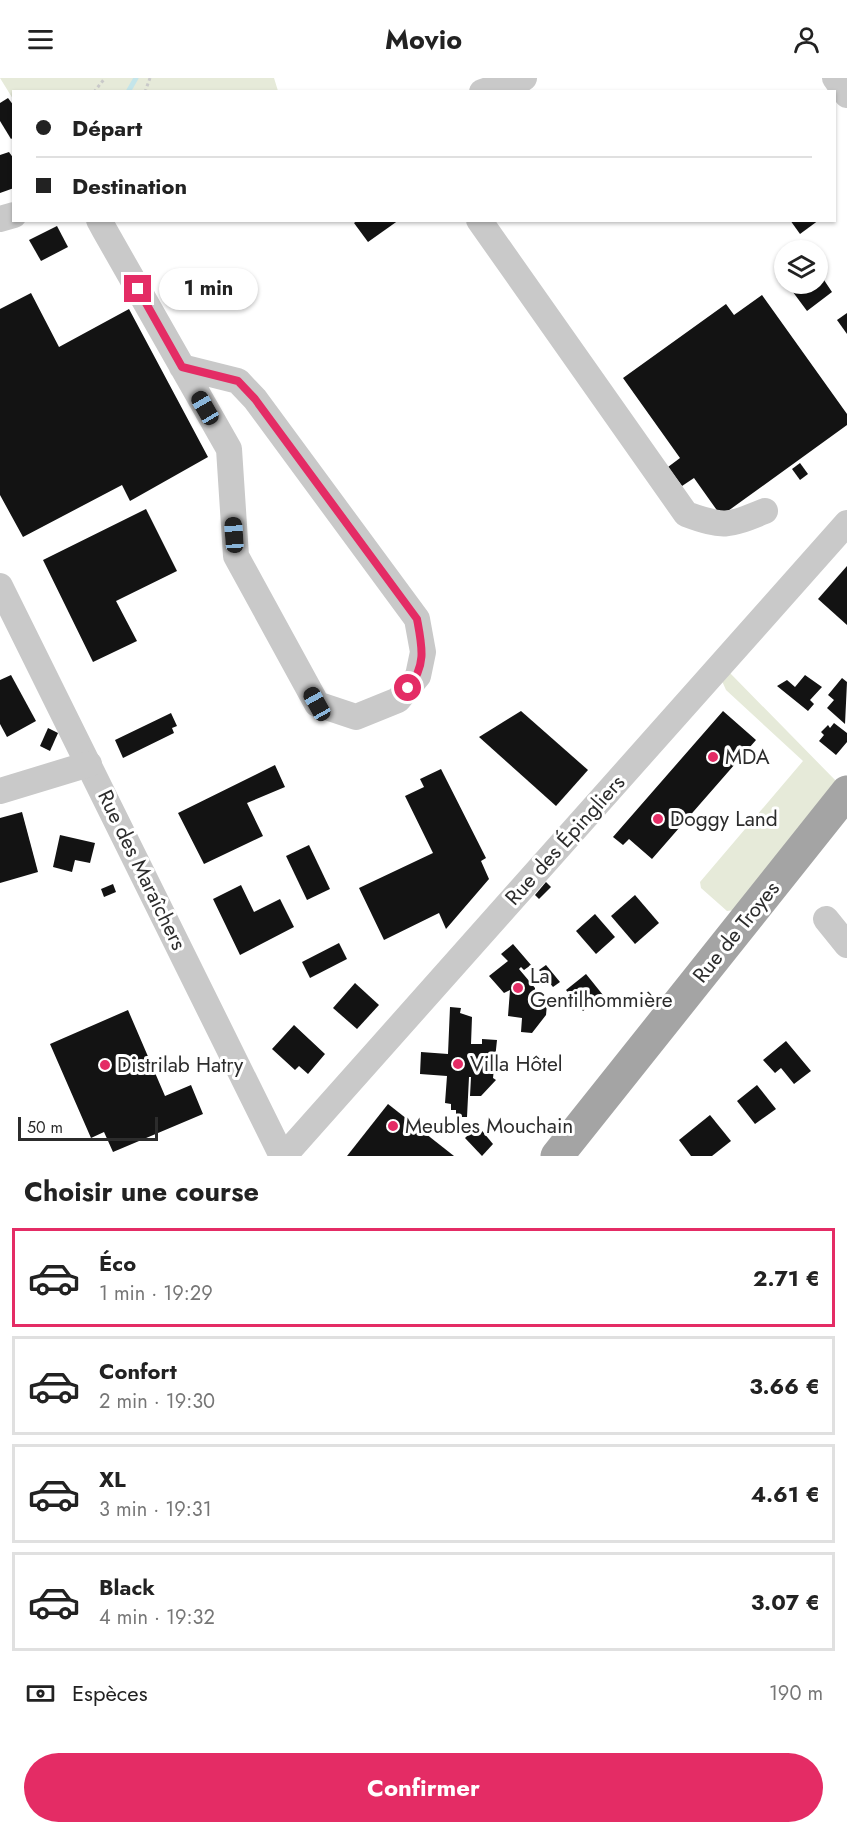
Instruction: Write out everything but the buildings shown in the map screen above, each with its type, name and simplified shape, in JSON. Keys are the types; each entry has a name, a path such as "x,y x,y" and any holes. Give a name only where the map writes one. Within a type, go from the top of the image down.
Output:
{"main road":[{"name":"Rue de Troyes","path":"557,1156 847,792"}],"street":[{"path":"488,90 524,78"},
{"path":"835,78 847,94"},
{"path":"100,222 182,367 229,449 236,556 317,704 356,717 398,700 418,676 423,652 417,619 255,399 238,381 182,367"},
{"path":"480,222 686,514 712,524 730,525 765,511"},
{"name":"Rue des Épingliers","path":"283,1156 847,523"},
{"name":"Rue des Maraîchers","path":"0,586 283,1156"},
{"path":"0,791 89,764"},
{"path":"826,919 847,945"}],"path":[{"path":"96,90 105,78"}],"green space":[{"path":"0,78 274,78 278,90 12,90 12,97"},
{"path":"730,673 838,783 734,910 727,911 701,888 700,882 803,761 726,690 722,681"}],"waterway":[{"path":"129,90 136,78"}],"place":[{"name":"MDA","path":"713,757"},
{"name":"Doggy Land","path":"658,819"},
{"name":"La Gentilhommière","path":"518,988"},
{"name":"Villa Hôtel","path":"458,1064"},
{"name":"Distrilab Hatry","path":"105,1065"},
{"name":"Meubles Mouchain","path":"393,1126"}],"route":[{"path":"138,289 182,367 238,381 255,399 417,619 423,652 418,676 408,688"}]}
